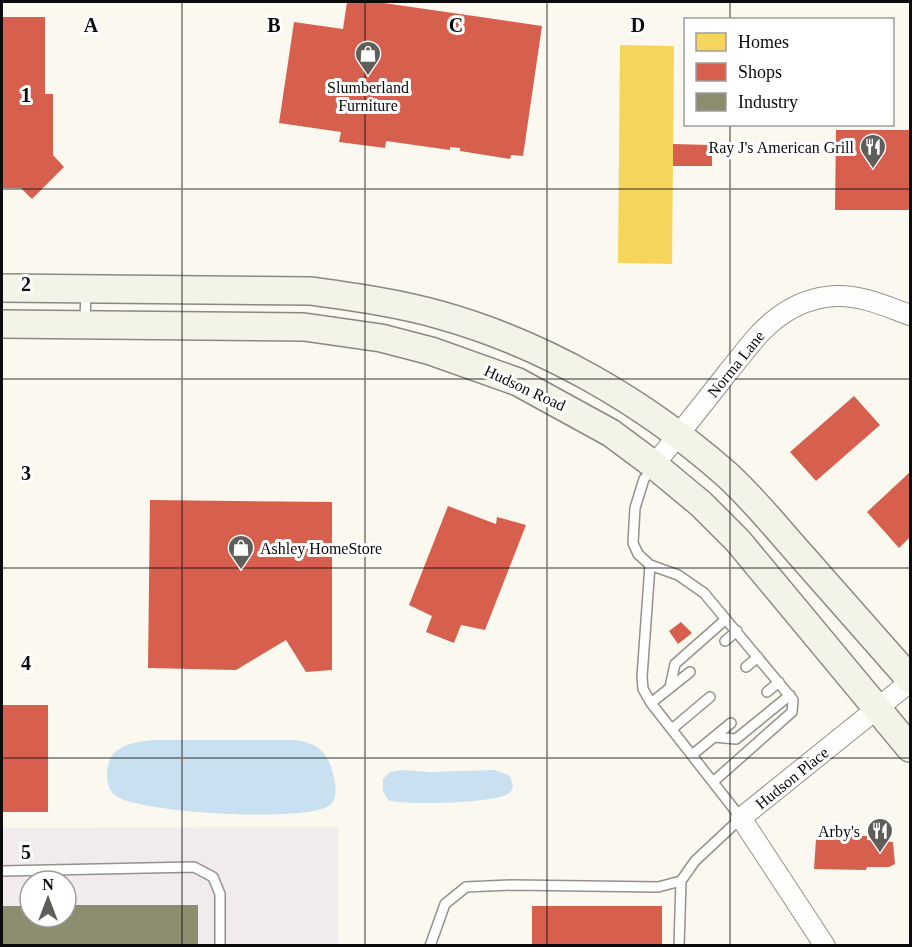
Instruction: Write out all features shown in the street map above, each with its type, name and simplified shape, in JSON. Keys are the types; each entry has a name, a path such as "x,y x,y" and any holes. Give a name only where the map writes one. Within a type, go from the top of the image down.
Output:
{"street":[{"path":"2,288 311,291 439,314 488,330 532,349 592,380 679,435 726,474 770,520 910,681 877,709"},
{"name":"Norma Lane","path":"654,465 755,339 778,317 795,306 814,299 851,297 910,315"},
{"name":"Hudson Road","path":"2,324 304,327 381,338 431,351 518,382 611,433 701,504 738,541 910,748"},
{"name":"Hudson Place","path":"825,945 741,818 877,709"}],"lane":[{"path":"85,324 86,288"},
{"path":"654,465 644,479 634,508 633,543 638,554 650,566 678,575 704,593 793,700 792,712 713,782"},
{"path":"650,566 642,677 644,689 651,703 741,818 695,861 681,881 679,945"},
{"path":"670,687 675,664 726,619"},
{"path":"725,641 737,631"},
{"path":"746,667 758,657"},
{"path":"651,703 690,672"},
{"path":"767,692 778,682"},
{"path":"714,737 736,739 789,695"},
{"path":"672,729 710,697"},
{"path":"692,755 731,723"},
{"path":"2,871 194,867 213,877 220,894 220,945"},
{"path":"430,945 445,904 466,887 512,885 658,887 681,881"}],"shaded area":[{"path":"338,827 338,945 2,945 2,828"}],"water":[{"path":"153,740 302,741 317,747 327,758 335,783 334,798 330,805 316,810 260,815 158,808 133,803 118,797 108,784 110,759 120,748"},
{"path":"402,770 429,772 495,770 510,776 513,786 508,794 485,800 412,803 388,800 383,791 383,779 390,772"}],"building: Homes":[{"path":"620,45 674,46 672,264 618,263"}],"building: Shops":[{"path":"347,2 377,2 542,26 523,156 511,155 510,159 460,151 460,148 450,147 450,150 386,141 385,148 339,142 341,132 279,123 294,22 343,29"},
{"path":"2,17 45,17 45,94 53,94 53,155 64,167 32,199 21,188 2,188"},
{"name":"Ray J's American Grill","path":"836,130 910,130 910,210 835,210"},
{"path":"673,144 712,145 712,166 673,166"},
{"path":"854,396 880,425 816,481 790,452"},
{"path":"910,472 910,537 899,548 867,512"},
{"name":"Ashley HomeStore","path":"150,500 332,502 332,670 306,672 286,640 236,670 148,668"},
{"path":"448,506 496,524 497,517 526,525 485,630 461,625 454,643 426,632 432,616 409,605"},
{"path":"681,622 692,633 678,644 669,631"},
{"path":"2,705 48,705 48,812 2,812"},
{"path":"844,836 867,836 867,840 893,842 895,864 889,867 867,867 866,870 814,869 816,839 845,839"},
{"path":"532,906 662,906 662,946 532,946"}],"building: Industry":[{"path":"78,905 198,905 198,946 2,946 2,906 18,906 18,929 78,929"}],"place":[{"name":"Slumberland Furniture","path":"368,77"},
{"name":"Ray J's American Grill","path":"873,170"},
{"name":"Ashley HomeStore","path":"241,571"},
{"name":"Arby's","path":"880,854"}]}
